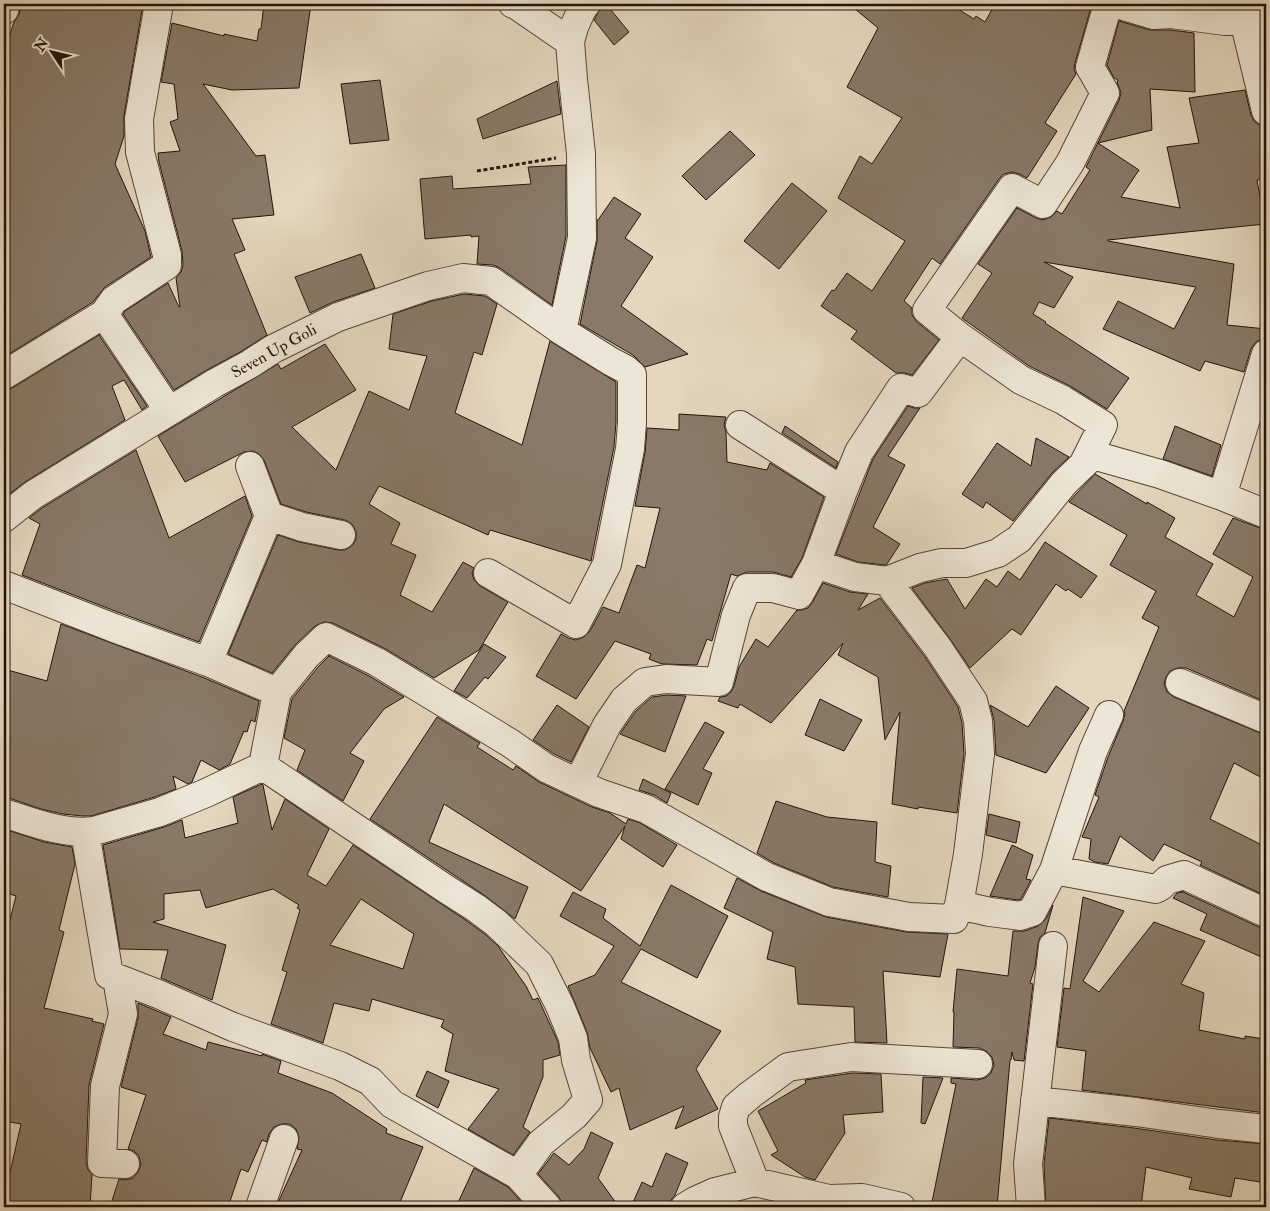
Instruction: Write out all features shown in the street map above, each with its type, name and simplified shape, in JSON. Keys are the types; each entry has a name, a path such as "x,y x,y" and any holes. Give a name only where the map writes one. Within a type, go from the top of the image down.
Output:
{"street":[{"path":"4,10 6,4"},
{"path":"4,375 104,314 114,300 167,265 167,255 140,152 139,118 159,4"},
{"path":"513,4 570,42"},
{"path":"562,331 582,238 581,154 570,42 574,27 586,4"},
{"path":"1082,465 1103,426 1063,400 1021,380 960,337 927,310 1012,188 1043,204 1070,163 1106,93 1090,67 1108,4"},
{"path":"1117,4 1225,21 1255,20 1266,111"},
{"name":"Seven Up Goli","path":"4,518 33,495 214,383 250,364 273,349 338,317 428,286 463,278 491,281 562,331 632,375 632,423 630,449 607,564 576,624 488,573"},
{"path":"104,314 169,411"},
{"path":"578,783 607,725 624,700 645,682 666,679 719,682 736,614 747,588 773,588 799,595 816,564 859,452 901,388 918,393 960,337"},
{"path":"1222,496 1266,354"},
{"path":"740,425 843,491"},
{"path":"816,564 855,577 887,581 920,568 942,563 966,563 998,553 1019,539 1041,511 1091,457 1100,457 1160,474 1266,514"},
{"path":"208,662 269,516 250,466"},
{"path":"269,516 302,527 341,535"},
{"path":"263,766 277,692 306,656 326,637 377,662 510,743 546,768 599,793 646,809 767,877 829,902 909,917 954,919 959,905 968,854 980,754 978,721 973,700 938,648 887,581"},
{"path":"4,585 208,662 277,692"},
{"path":"1180,682 1266,719"},
{"path":"959,905 1020,916 1032,912 1054,870 1093,751 1109,715"},
{"path":"4,813 57,828 85,832 94,831 160,812 263,766"},
{"path":"263,766 496,922 538,964 560,1006 573,1038 576,1060 588,1100 574,1116 541,1143 518,1175"},
{"path":"85,832 109,974 233,1027 340,1066 370,1081 392,1104 518,1175 547,1207"},
{"path":"1054,870 1156,889 1167,880 1184,876 1266,913"},
{"path":"1031,1207 1028,1164 1053,946"},
{"path":"118,978 123,1014 105,1086 102,1162 124,1164"},
{"path":"755,1182 733,1126 733,1117 736,1107 750,1094 788,1068 851,1057 978,1064"},
{"path":"1035,1101 1266,1129"},
{"path":"260,1207 284,1139"},
{"path":"685,1207 715,1192 755,1182 829,1199 862,1198 901,1207"}],"path":[{"path":"477,171 581,154"}],"building":[{"path":"21,4 143,4 124,116 124,136 115,164 145,231 151,257 105,287 93,302 4,357 4,53 14,22 19,15"},
{"path":"264,4 311,4 299,88 232,90 203,84 256,156 265,155 274,215 232,219 245,250 234,254 267,335 174,390 123,314 168,283 180,307 176,278 181,272 183,265 182,251 158,153 180,151 170,122 178,119 174,84 161,82 172,23 224,36 224,34 257,41 259,29 261,29"},
{"path":"601,4 606,4 629,32 614,45 594,20"},
{"path":"849,4 950,4 974,19 976,16 985,22 995,4 1092,4 1075,63 1074,69 1076,74 1045,123 1057,131 1027,178 1012,172 1004,174 999,179 940,264 932,258 904,301 912,308 912,315 917,322 939,340 912,375 896,373 851,339 857,331 821,306 847,273 872,291 905,241 838,198 860,156 872,164 902,118 847,87 878,28"},
{"path":"1119,21 1150,30 1194,33 1195,92 1150,89 1152,130 1098,143 1139,170 1121,197 1180,208 1167,147 1199,143 1189,98 1245,90 1254,121 1261,126 1266,126 1266,179 1257,180 1265,224 1108,241 1234,264 1227,325 1266,329 1266,335 1265,339 1256,342 1251,349 1244,372 1205,361 1200,371 1103,329 1118,301 1174,329 1196,287 1044,262 1073,277 1054,308 1039,302 1033,314 1129,378 1107,409 1070,386 1029,366 962,318 992,273 978,264 1017,208 1043,220 1051,217 1057,211 1062,214 1090,170 1086,167 1121,93 1118,80 1114,78 1107,65"},
{"path":"380,80 389,140 350,144 341,84"},
{"path":"557,81 561,114 483,139 477,119"},
{"path":"730,131 755,155 706,200 682,176"},
{"path":"566,165 566,236 552,305 500,268 493,265 477,264 479,236 425,239 420,179 452,176 453,189 531,184 528,167"},
{"path":"792,183 827,211 779,269 744,241"},
{"path":"614,197 641,214 625,238 653,257 621,306 688,354 645,367 633,355 580,324 597,241 597,220"},
{"path":"361,254 375,288 333,302 310,313 295,277"},
{"path":"464,294 485,296 497,304 482,355 474,352 455,413 522,445 550,341 616,382 614,447 591,561 490,530 488,535 379,486 369,504 400,523 391,544 416,555 400,595 432,612 463,562 474,568 472,573 474,580 480,586 508,602 479,650 434,678 384,648 333,623 324,622 315,626 295,645 272,673 228,654 278,535 299,542 345,550 353,545 356,539 356,531 352,524 345,520 306,512 281,504 264,460 253,451 244,452 185,482 158,436 278,364 281,369 325,344 356,390 292,427 336,470 369,391 409,410 427,356 389,349 393,314 432,301"},
{"path":"99,335 147,406 142,410 124,380 112,386 125,420 25,482 4,498 4,391"},
{"path":"908,406 920,408 888,456 905,465 873,527 900,544 885,565 858,562 836,554 873,459"},
{"path":"679,414 726,417 724,425 727,462 767,470 770,463 824,497 802,558 791,577 773,572 747,572 737,576 731,574 712,641 707,639 697,665 662,664 649,659 651,654 615,641 576,699 536,676 561,634 576,640 584,637 590,631 603,607 619,613 637,565 645,568 660,508 635,506 645,452 647,428 679,430"},
{"path":"785,426 838,462 836,468 782,433"},
{"path":"1175,426 1221,445 1212,476 1163,459"},
{"path":"1036,438 1069,457 1052,473 1013,521 986,502 983,508 962,494 997,443 1031,466"},
{"path":"136,450 169,538 245,496 252,516 199,642 22,575 40,524 29,518"},
{"path":"1095,474 1175,518 1165,537 1213,564 1196,595 1234,617 1253,577 1213,554 1233,518 1266,529 1266,702 1186,668 1170,671 1164,684 1167,692 1174,697 1266,734 1266,780 1234,763 1210,819 1266,847 1266,896 1200,865 1202,862 1164,844 1153,861 1120,836 1108,864 1089,859 1091,839 1082,837 1099,797 1095,795 1123,721 1124,711 1159,627 1142,618 1156,591 1110,565 1127,535 1069,502"},
{"path":"1045,542 1097,576 1081,598 1068,589 1066,591 1056,584 1021,635 1012,629 970,668 912,588 925,583 947,579 965,609 986,579 997,587 1008,571 1020,580"},
{"path":"823,583 850,592 868,594 858,610 880,598 925,657 958,707 962,723 964,754 957,813 892,804 900,712 885,740 878,677 838,655 843,643 771,723 740,704 738,708 718,701 720,697 726,696 731,692 739,667 756,639 768,647 797,610 808,608"},
{"path":"61,624 202,677 259,701 255,722 251,720 247,732 244,731 230,764 219,770 201,760 192,782 188,784 173,776 176,789 91,816 63,814 4,798 4,669 47,681"},
{"path":"484,644 506,657 488,679 485,677 467,698 454,691"},
{"path":"329,656 369,676 404,697 384,709 350,753 364,761 343,801 297,770 305,750 284,738 292,699"},
{"path":"1056,686 1089,708 1046,773 996,755 994,720 990,705 1028,727"},
{"path":"667,695 686,696 665,752 620,734 636,711 652,697"},
{"path":"820,699 862,720 844,751 805,735"},
{"path":"557,705 589,727 571,762 554,754 533,740"},
{"path":"437,717 480,743 477,747 513,770 516,766 539,782 592,807 610,813 626,824 628,819 640,823 677,845 663,867 621,839 625,826 581,891 444,804 429,842 528,887 515,919 484,895 370,819"},
{"path":"705,722 724,732 703,769 712,773 698,805 665,789"},
{"path":"643,779 671,793 667,803 654,795 639,790"},
{"path":"262,784 272,830 285,799 329,829 307,875 326,886 353,845 467,921 498,946 526,986 533,1000 538,998 558,1042 560,1055 543,1060 543,1077 523,1127 530,1132 513,1155 468,1129 499,1089 445,1071 453,1034 441,1027 444,1020 372,999 369,1011 334,1003 323,1043 271,1024 287,972 282,970 300,910 297,908 299,905 273,889 206,908 200,890 164,894 164,919 153,922 226,945 212,1000 161,978 168,950 120,949 103,845 182,820 185,838 238,823 233,797","holes":["361,899 414,934 403,969 330,945"]},
{"path":"776,801 827,817 877,822 875,862 891,866 888,897 833,887 774,863 757,853"},
{"path":"989,814 1020,822 1016,843 986,835"},
{"path":"4,829 44,842 72,847 75,864 59,930 64,932 44,1008 93,1019 92,1021 104,1024 89,1085 86,1162 88,1170 92,1174 90,1207 4,1207 4,1177 9,1177 21,1124 4,1121 4,944 16,896 4,892"},
{"path":"1012,845 1033,855 1026,879 1031,880 1021,899 990,896"},
{"path":"737,878 761,891 826,917 906,932 948,934 940,977 883,971 887,1043 855,1042 854,1007 798,1004 795,967 767,959 773,932 724,908"},
{"path":"671,885 728,916 697,978 641,949 621,982 721,1031 696,1069 718,1109 675,1129 684,1106 630,1130 619,1088 611,1092 590,1048 587,1032 568,986 595,975 614,946 560,916 573,892 606,909 603,918 640,946"},
{"path":"1183,892 1259,927 1266,928 1266,959 1200,930 1207,914 1173,898 1177,893"},
{"path":"1083,897 1124,911 1083,981 1099,992 1154,922 1205,941 1181,984 1204,993 1199,1030 1245,1039 1245,1036 1264,1039 1260,1086 1266,1087 1266,1113 1082,1090 1086,1051 1057,1047 1064,988 1070,989"},
{"path":"1053,905 1045,933 1040,937 1030,983 1033,984 1024,1061 1014,1060 1012,1052 1010,1060 997,1207 931,1207 956,1084 951,1083 951,1078 977,1080 985,1078 991,1073 994,1065 992,1057 986,1051 979,1048 953,1047 953,1012 957,969 1008,976 1013,931 1025,931 1038,926 1046,919"},
{"path":"138,1003 171,1017 163,1034 206,1050 208,1042 262,1056 262,1054 281,1061 278,1073 332,1093 387,1129 386,1133 423,1147 398,1207 276,1207 302,1150 297,1149 299,1137 296,1129 290,1124 282,1124 274,1127 269,1134 267,1142 262,1140 248,1172 241,1169 228,1207 110,1207 119,1179 133,1178 141,1165 139,1156 134,1151 128,1149 146,1095 121,1087 138,1018"},
{"path":"427,1071 449,1081 438,1108 416,1096"},
{"path":"852,1073 881,1074 883,1112 843,1115 845,1133 815,1180 805,1177 771,1155 778,1151 758,1111 806,1083 805,1080"},
{"path":"923,1077 943,1078 925,1124 921,1123"},
{"path":"1049,1118 1217,1140 1266,1144 1266,1183 1235,1178 1231,1197 1189,1189 1192,1178 1146,1167 1141,1207 1046,1207 1044,1164"},
{"path":"591,1132 613,1143 598,1178 619,1207 562,1207 559,1197 538,1174 554,1153 569,1165 584,1149"},
{"path":"666,1153 688,1163 669,1207 631,1207 642,1182 652,1187"},
{"path":"474,1168 508,1187 526,1207 456,1207"}]}
